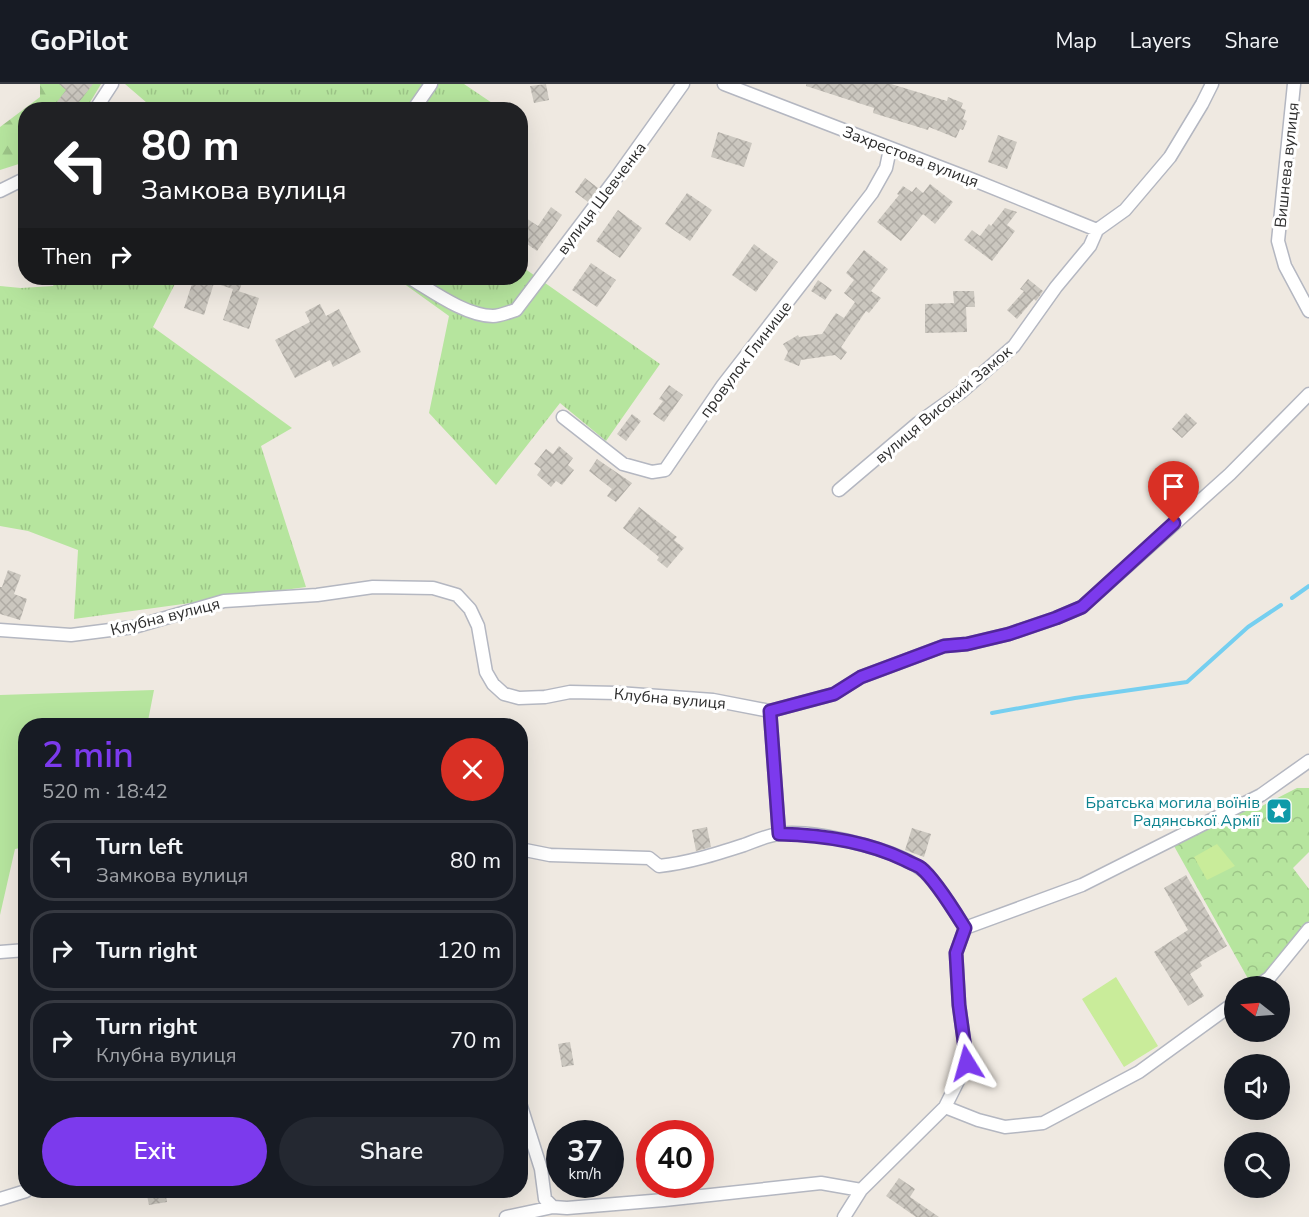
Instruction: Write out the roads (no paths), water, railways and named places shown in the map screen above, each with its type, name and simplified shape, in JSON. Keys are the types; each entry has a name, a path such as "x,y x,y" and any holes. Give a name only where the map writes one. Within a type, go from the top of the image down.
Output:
{"street":[{"path":"100,102 112,84"},
{"path":"419,102 431,84"},
{"name":"вулиця Шевченка","path":"422,285 472,312 494,316 516,310 616,178 683,84"},
{"name":"Захрестова вулиця","path":"724,84 1097,230"},
{"name":"вулиця Високий Замок","path":"839,490 918,423 960,393 1014,346 1090,246 1097,230 1125,210 1170,156 1212,84"},
{"name":"Вишнева вулиця","path":"1294,84 1278,241 1285,266 1309,311"},
{"name":"провулок Глинище","path":"562,417 623,464 652,471 665,470 723,386 872,193 886,168 890,149"},
{"path":"0,191 18,182"},
{"name":"Клубна вулиця","path":"0,630 71,635 134,627 224,601 317,595 373,587 433,588 457,595 470,609 478,626 486,672 493,684 504,693 519,698 545,697 570,692 618,693 713,700 770,711 834,694 861,677 944,646 967,644 1009,634 1082,607 1230,474 1309,394"},
{"path":"770,711 779,834"},
{"path":"965,928 1082,885 1261,795 1307,767"},
{"path":"528,851 550,855 649,858 659,866 679,864 779,834 803,834 859,843 886,851 922,869 945,897 965,928"},
{"path":"844,1217 861,1190 945,1107 967,1063 959,1005 956,953 965,928"},
{"path":"1271,976 1309,929"},
{"path":"0,951 18,950"},
{"path":"945,1107 978,1120 1005,1127 1043,1123 1139,1072 1224,1010"},
{"path":"528,1128 541,1168 545,1199 553,1207"},
{"path":"506,1217 553,1207 567,1208 664,1200 821,1183 861,1190"},
{"path":"0,1199 18,1193"}],"waterway":[{"path":"1292,598 1309,586"},
{"path":"992,713 1187,682 1248,627 1281,605"}],"place":[{"name":"Братська могила воїнів Радянської Армії","path":"1279,811"}]}
